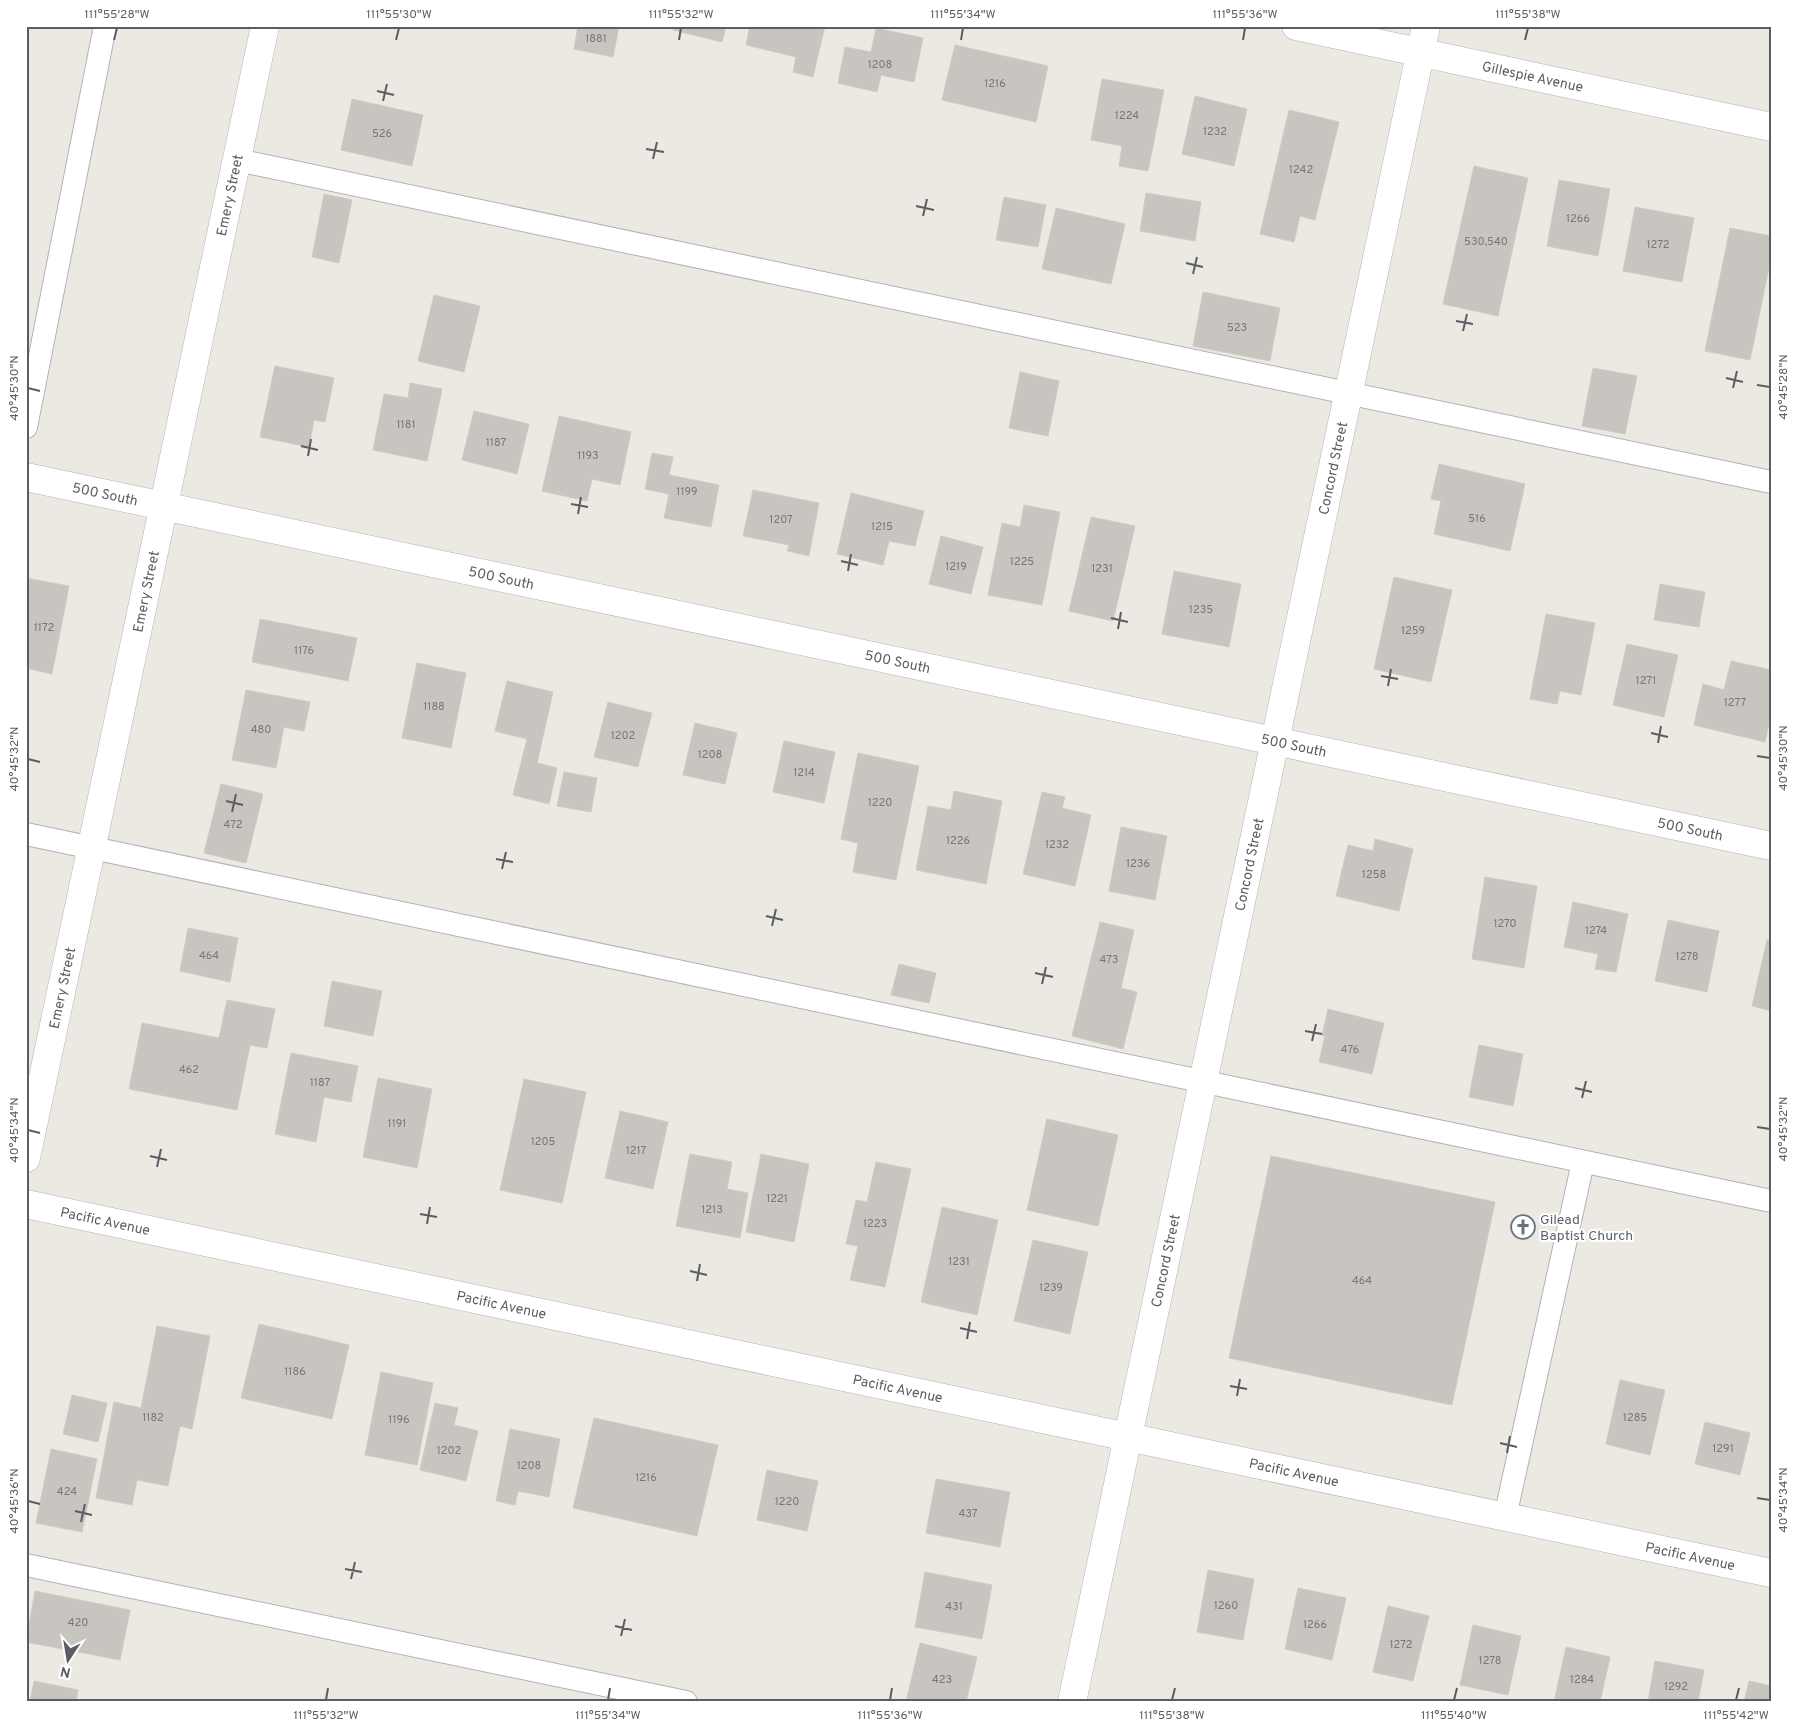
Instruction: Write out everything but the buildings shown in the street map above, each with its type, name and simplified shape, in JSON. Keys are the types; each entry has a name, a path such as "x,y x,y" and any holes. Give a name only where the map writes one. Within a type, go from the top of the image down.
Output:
{"street":[{"name":"Emery Street","path":"26,1158 265,26"},
{"name":"Gillespie Avenue","path":"1296,26 1771,127"},
{"name":"Concord Street","path":"1072,1702 1426,26"},
{"name":"500 South","path":"26,477 1771,846"},
{"name":"Pacific Avenue","path":"26,1204 1771,1573"}],"lane":[{"path":"26,427 105,26"},
{"path":"237,160 1771,482"},
{"path":"26,834 1771,1201"},
{"path":"1505,1517 1583,1162"},
{"path":"26,1566 686,1702"}],"place":[{"name":"Gilead Baptist Church","path":"1523,1227"}]}
